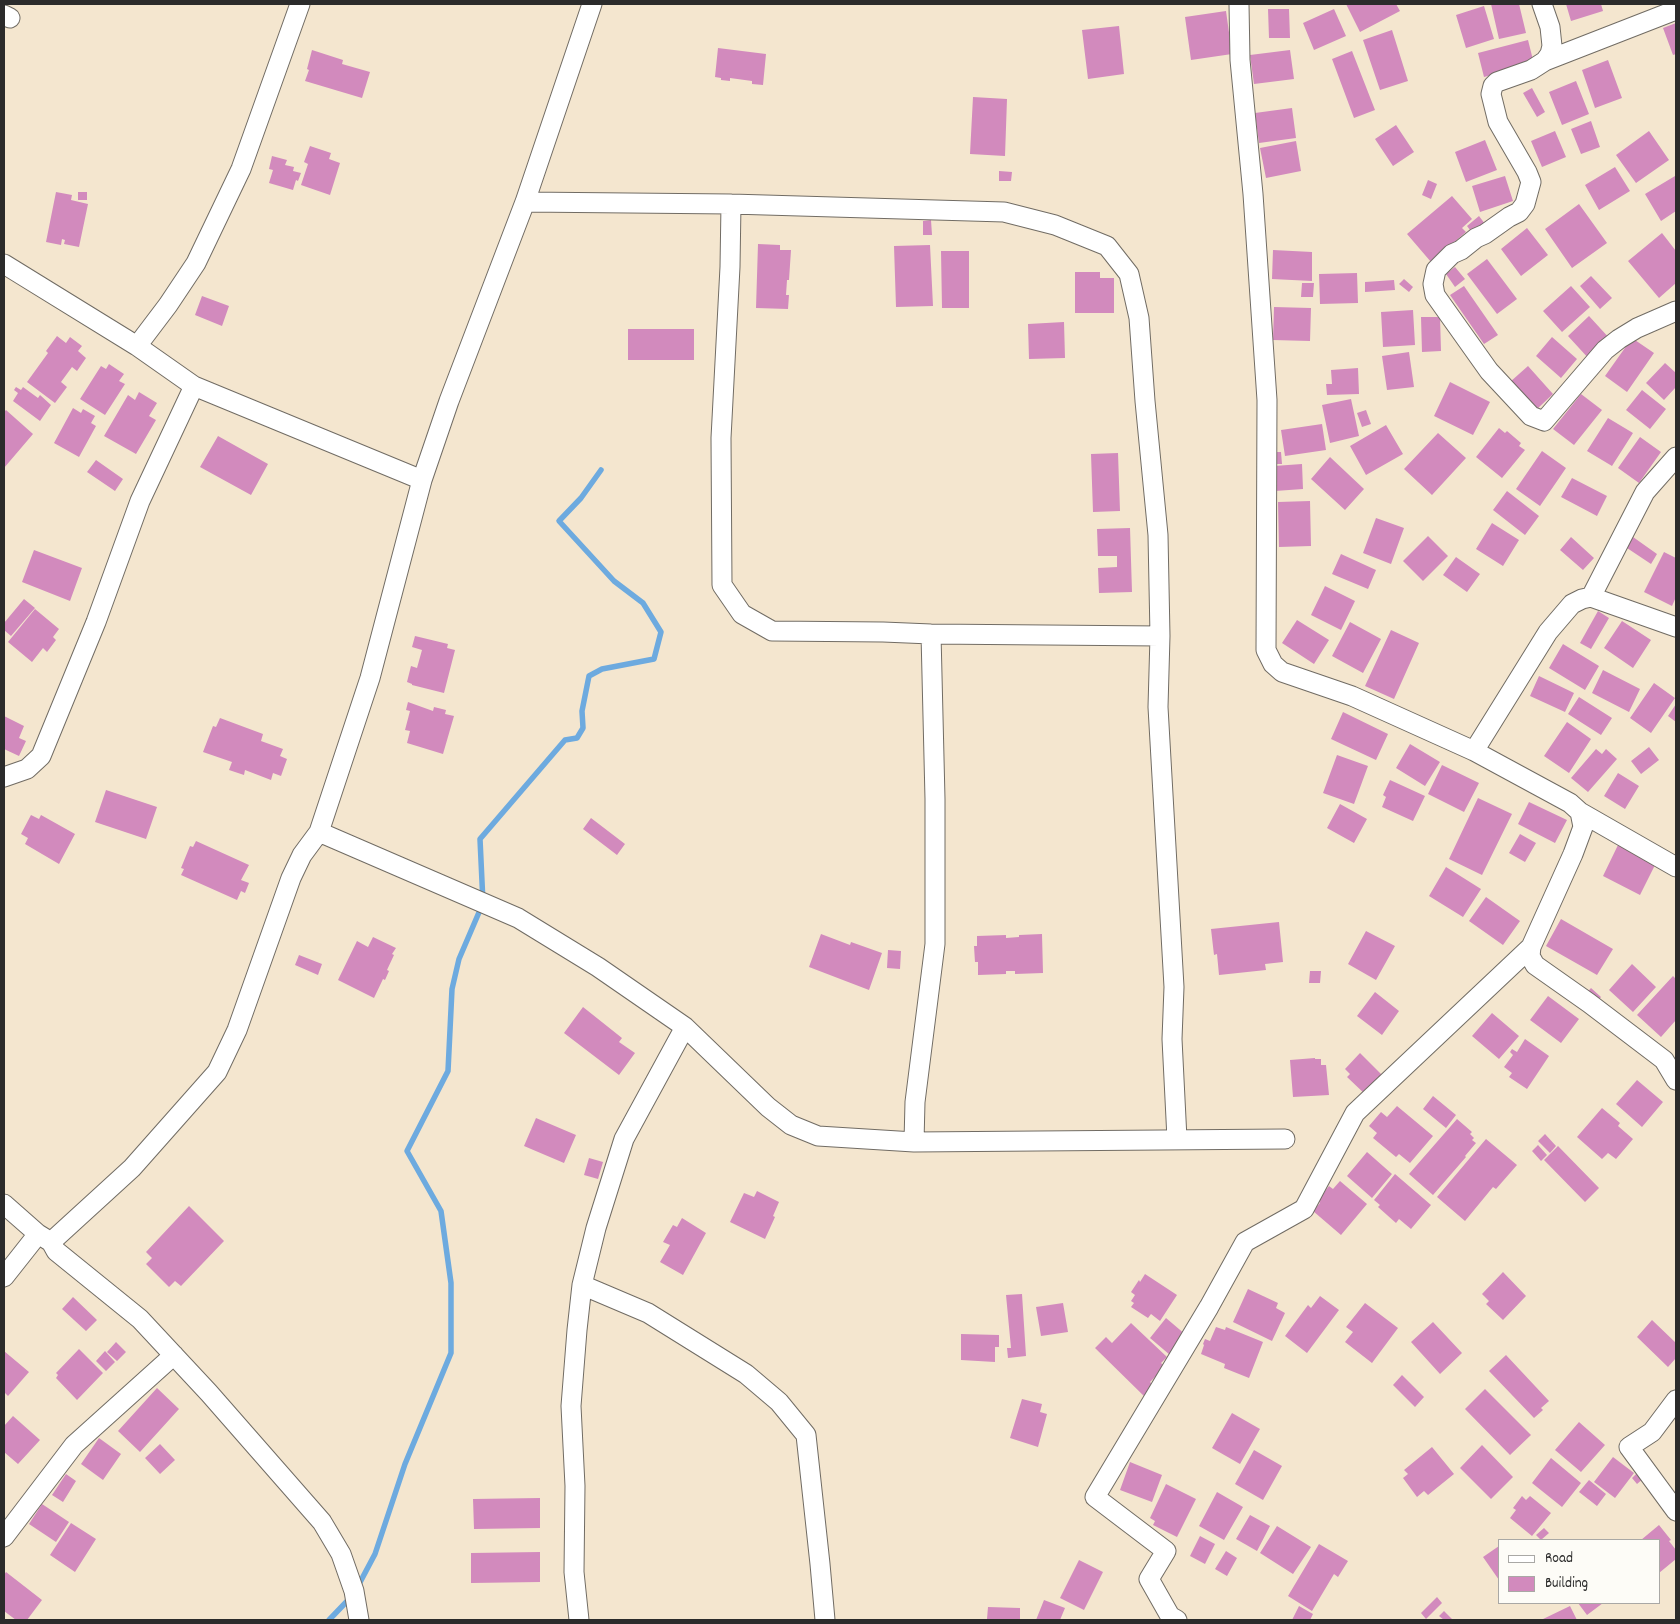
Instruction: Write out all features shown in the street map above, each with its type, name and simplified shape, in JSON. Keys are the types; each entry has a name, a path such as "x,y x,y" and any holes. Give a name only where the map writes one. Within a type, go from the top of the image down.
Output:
{"street":[{"path":"137,346 196,263 241,170 300,4"},
{"path":"4,1277 44,1238 132,1168 217,1072 237,1030 291,878 302,855 319,832 370,678 422,480 449,401 525,202 592,4"},
{"path":"1239,4 1240,60 1253,194 1267,400 1266,650 1272,664 1282,672 1352,696 1474,751 1570,803 1580,812 1676,867"},
{"path":"1542,4 1550,27 1552,46 1546,61"},
{"path":"1676,10 1546,61 1532,70 1497,82 1493,86 1491,94 1498,122 1531,182 1525,204 1519,212 1452,254 1436,270 1433,284 1436,296 1489,371 1531,416 1544,421 1612,344 1637,328 1676,311"},
{"path":"525,202 731,204 1004,212 1055,225 1107,246 1129,274 1139,318 1158,535 1160,636 1158,707 1174,986 1172,1039 1178,1139"},
{"path":"731,204 730,267 721,438 722,585 742,614 772,631 1160,636"},
{"path":"4,264 137,346 194,386 422,480"},
{"path":"4,777 27,769 41,756 96,622 140,501 194,386"},
{"path":"1591,597 1645,492 1676,457"},
{"path":"1474,751 1548,632 1572,604 1591,597 1676,627"},
{"path":"914,1142 915,1102 935,944 935,799 931,634"},
{"path":"1580,812 1583,827 1573,854 1531,947 1530,956 1535,965 1664,1060 1676,1080"},
{"path":"319,832 518,918 598,968 685,1027 768,1107 791,1125 818,1136 914,1142 1284,1139"},
{"path":"1177,1620 1170,1616 1149,1579 1166,1551 1096,1497 1209,1307 1245,1242 1304,1209 1355,1113 1531,947"},
{"path":"579,1620 574,1572 574,1486 571,1406 582,1285 596,1228 624,1139 685,1027"},
{"path":"4,1204 44,1238 56,1251 140,1319 210,1392 322,1522 341,1554 354,1591 359,1620"},
{"path":"582,1285 648,1313 746,1374 779,1402 806,1435 825,1620"},
{"path":"4,1537 43,1483 74,1445 174,1355"},
{"path":"1676,1400 1652,1432 1629,1447 1676,1512"}],"building":[{"path":"1346,4 1396,4 1400,11 1360,32"},
{"path":"1491,4 1519,4 1526,33 1499,39"},
{"path":"1566,4 1601,4 1603,11 1571,21"},
{"path":"1484,6 1494,39 1466,48 1456,15"},
{"path":"1268,9 1289,9 1290,38 1269,38"},
{"path":"1334,9 1346,36 1314,50 1303,23"},
{"path":"1226,11 1232,54 1191,60 1185,17"},
{"path":"1676,23 1676,54 1673,55 1663,28"},
{"path":"1119,26 1124,74 1088,79 1082,30"},
{"path":"1392,30 1408,81 1380,90 1363,40"},
{"path":"1528,40 1534,64 1484,77 1478,53"},
{"path":"718,48 766,54 763,85 752,84 752,81 730,78 730,81 715,77"},
{"path":"312,50 343,60 342,64 370,72 362,98 305,81"},
{"path":"1290,50 1294,79 1254,84 1250,55"},
{"path":"1352,51 1375,110 1354,118 1332,59"},
{"path":"1608,60 1622,98 1595,108 1582,70"},
{"path":"1576,81 1589,114 1562,125 1549,92"},
{"path":"1532,88 1545,112 1537,117 1523,93"},
{"path":"973,97 1007,99 1005,156 970,154"},
{"path":"1292,108 1296,138 1259,143 1255,113"},
{"path":"1591,121 1600,147 1581,154 1571,129"},
{"path":"1396,125 1414,152 1393,166 1375,139"},
{"path":"1555,131 1566,157 1542,167 1531,141"},
{"path":"1649,131 1669,160 1636,183 1616,155"},
{"path":"1485,140 1497,170 1466,182 1455,152"},
{"path":"1296,141 1301,171 1266,178 1260,148"},
{"path":"310,146 331,153 329,159 340,163 330,195 301,185 308,164 304,162"},
{"path":"272,156 287,160 285,165 294,167 293,171 301,173 298,181 296,180 293,190 269,183 273,170 269,169"},
{"path":"1615,167 1630,191 1599,210 1585,185"},
{"path":"999,171 1012,172 1011,181 999,181"},
{"path":"1505,176 1513,201 1480,212 1472,186"},
{"path":"1675,176 1676,211 1661,221 1645,194"},
{"path":"1428,180 1437,184 1431,199 1422,195"},
{"path":"56,192 72,195 71,200 88,204 79,247 64,244 65,240 62,239 61,245 46,242"},
{"path":"78,192 87,192 87,200 78,200"},
{"path":"1452,196 1472,219 1462,228 1466,232 1431,262 1407,234"},
{"path":"1579,204 1607,243 1572,268 1545,229"},
{"path":"1479,216 1485,224 1473,234 1467,226"},
{"path":"931,220 932,235 923,235 923,221"},
{"path":"1527,228 1548,255 1521,276 1501,249"},
{"path":"1662,233 1676,251 1676,283 1659,298 1628,261"},
{"path":"758,244 780,245 780,250 791,250 786,295 789,295 788,309 756,308"},
{"path":"930,245 933,306 896,307 894,246"},
{"path":"1273,250 1312,252 1312,281 1272,279"},
{"path":"941,251 969,251 969,308 942,308"},
{"path":"1487,259 1517,299 1497,314 1467,274"},
{"path":"1455,267 1465,279 1455,287 1446,274"},
{"path":"1075,272 1100,272 1100,278 1114,278 1114,313 1075,313"},
{"path":"1357,273 1358,303 1320,304 1319,274"},
{"path":"1591,276 1612,298 1600,309 1580,286"},
{"path":"1404,279 1413,287 1409,292 1399,284"},
{"path":"1394,280 1395,290 1365,292 1365,282"},
{"path":"1302,283 1314,283 1313,297 1301,297"},
{"path":"1464,286 1498,335 1484,344 1450,295"},
{"path":"1571,286 1590,307 1562,332 1543,311"},
{"path":"202,296 229,306 222,326 195,315"},
{"path":"1274,307 1311,308 1310,341 1273,340"},
{"path":"1413,310 1415,345 1383,347 1381,312"},
{"path":"1589,316 1611,340 1590,360 1568,336"},
{"path":"1421,317 1440,317 1441,351 1422,352"},
{"path":"1064,322 1065,358 1029,359 1028,324"},
{"path":"628,329 694,329 694,360 628,360"},
{"path":"57,336 66,343 70,337 82,346 78,351 86,358 77,371 72,367 61,382 67,387 55,403 27,382 48,353 46,351"},
{"path":"1552,337 1577,359 1561,378 1536,356"},
{"path":"1632,338 1654,353 1627,392 1605,376"},
{"path":"1409,352 1414,387 1387,390 1382,356"},
{"path":"1665,363 1676,373 1676,387 1664,400 1646,383"},
{"path":"109,364 124,374 119,381 125,384 105,415 80,399 101,366 106,369"},
{"path":"1528,366 1553,394 1536,410 1510,382"},
{"path":"1358,368 1359,394 1327,395 1326,384 1332,384 1331,370"},
{"path":"1450,382 1490,402 1473,435 1434,416"},
{"path":"16,387 21,390 23,387 38,398 40,395 51,405 40,421 13,401 18,393 14,390"},
{"path":"1642,390 1666,409 1650,429 1626,410"},
{"path":"139,392 157,403 149,416 156,420 136,454 104,436 128,395 135,400"},
{"path":"1581,394 1602,410 1574,445 1553,429"},
{"path":"1351,399 1359,436 1330,443 1322,405"},
{"path":"73,408 81,413 83,409 95,416 91,423 96,426 79,457 54,443"},
{"path":"6,410 33,434 4,468 4,412"},
{"path":"1366,410 1371,424 1362,427 1357,413"},
{"path":"1608,418 1633,433 1612,466 1587,451"},
{"path":"1322,424 1326,450 1285,456 1281,430"},
{"path":"1386,425 1403,454 1366,475 1350,446"},
{"path":"1499,428 1505,433 1507,431 1521,443 1519,446 1525,450 1502,478 1476,457"},
{"path":"1438,433 1466,458 1432,495 1404,469"},
{"path":"218,436 268,464 251,495 200,467"},
{"path":"1640,437 1661,452 1639,483 1618,468"},
{"path":"1542,451 1566,468 1540,506 1516,489"},
{"path":"1272,452 1281,452 1282,464 1272,464"},
{"path":"1118,453 1120,511 1093,512 1091,454"},
{"path":"1330,457 1364,489 1345,510 1311,479"},
{"path":"96,460 123,479 115,491 87,472"},
{"path":"1302,464 1303,489 1275,491 1274,466"},
{"path":"1572,478 1607,496 1597,516 1561,497"},
{"path":"1507,491 1539,516 1525,535 1493,510"},
{"path":"1310,501 1311,546 1279,547 1278,502"},
{"path":"1376,518 1404,528 1391,564 1363,553"},
{"path":"1492,523 1519,540 1503,566 1476,549"},
{"path":"1130,528 1132,592 1099,593 1098,568 1117,567 1117,556 1098,556 1097,529"},
{"path":"1428,536 1448,556 1423,581 1403,561"},
{"path":"1571,537 1594,558 1583,570 1560,550"},
{"path":"1633,537 1657,554 1651,564 1627,548"},
{"path":"34,550 82,568 70,601 22,582"},
{"path":"1664,552 1676,558 1676,597 1672,606 1644,592"},
{"path":"1341,554 1376,570 1368,589 1332,574"},
{"path":"1456,557 1480,574 1467,592 1443,575"},
{"path":"1325,586 1355,601 1341,630 1311,615"},
{"path":"24,599 35,608 11,636 4,630 4,623"},
{"path":"35,609 59,629 53,637 56,640 47,652 43,648 32,662 8,642"},
{"path":"1598,611 1609,618 1591,649 1580,643"},
{"path":"1297,620 1329,640 1314,664 1282,643"},
{"path":"1622,621 1651,640 1633,668 1604,648"},
{"path":"1350,622 1381,639 1363,673 1332,656"},
{"path":"1391,630 1419,643 1394,699 1365,686"},
{"path":"415,636 448,644 447,648 455,650 444,693 407,682 411,666 417,668 422,650 412,647"},
{"path":"1563,644 1599,666 1585,690 1549,668"},
{"path":"1603,670 1640,689 1629,712 1592,693"},
{"path":"1539,676 1574,693 1565,712 1530,696"},
{"path":"1654,683 1675,698 1651,733 1630,718"},
{"path":"1579,697 1612,718 1601,735 1568,714"},
{"path":"408,702 433,711 434,707 446,710 445,714 454,716 443,754 407,743 410,731 405,730 410,711 406,710"},
{"path":"1676,704 1676,722 1668,716"},
{"path":"1343,712 1388,734 1376,760 1331,739"},
{"path":"4,716 24,726 19,738 26,741 19,756 4,749"},
{"path":"220,718 263,734 261,741 283,749 280,756 287,759 281,776 273,773 271,780 245,770 244,775 229,770 232,762 203,752 213,726 216,727"},
{"path":"1567,722 1591,739 1569,773 1544,756"},
{"path":"1410,744 1440,762 1425,786 1396,768"},
{"path":"1649,747 1659,760 1641,774 1631,761"},
{"path":"1596,749 1602,754 1606,749 1617,759 1588,792 1571,778"},
{"path":"1337,755 1368,766 1354,804 1323,793"},
{"path":"1442,765 1479,783 1464,812 1428,794"},
{"path":"1618,773 1639,786 1625,809 1604,796"},
{"path":"1390,780 1425,796 1413,821 1382,807 1386,797 1383,795"},
{"path":"106,790 157,807 146,839 95,822"},
{"path":"1478,798 1512,814 1482,875 1449,859"},
{"path":"1529,802 1567,820 1555,843 1518,824"},
{"path":"1340,804 1367,819 1354,843 1327,828"},
{"path":"31,815 39,819 41,815 75,834 59,864 25,844 28,838 21,834"},
{"path":"591,818 625,844 617,855 583,829"},
{"path":"1520,834 1536,843 1525,862 1509,853"},
{"path":"196,841 249,865 241,880 249,883 245,893 241,891 237,900 181,875 184,869 181,868 190,846 193,847"},
{"path":"1618,845 1656,863 1640,895 1603,876"},
{"path":"1446,867 1481,889 1463,917 1429,896"},
{"path":"1486,897 1520,921 1503,945 1469,921"},
{"path":"1561,919 1613,949 1597,975 1546,946"},
{"path":"1279,922 1283,962 1265,964 1266,970 1219,975 1217,954 1214,955 1211,929"},
{"path":"1366,931 1395,946 1376,980 1348,964"},
{"path":"821,934 850,945 851,942 882,953 869,990 809,967"},
{"path":"1042,934 1043,973 1015,974 1015,971 1006,971 1006,974 978,975 978,962 975,962 974,946 977,946 977,936 1006,935 1006,938 1019,937 1019,935"},
{"path":"373,937 396,948 387,970 389,971 374,998 338,980 357,941 368,947"},
{"path":"888,950 901,951 900,969 887,968"},
{"path":"299,955 322,964 318,975 295,965"},
{"path":"1632,964 1656,987 1633,1012 1609,990"},
{"path":"1310,971 1321,971 1320,983 1309,983"},
{"path":"1673,976 1676,979 1676,1020 1661,1037 1637,1015"},
{"path":"1591,988 1601,997 1595,1005 1584,996"},
{"path":"1375,992 1399,1011 1382,1035 1357,1016"},
{"path":"1548,996 1579,1019 1561,1043 1530,1020"},
{"path":"583,1007 622,1038 619,1042 635,1053 619,1075 564,1033"},
{"path":"1492,1013 1519,1036 1499,1059 1472,1036"},
{"path":"1525,1039 1549,1056 1527,1089 1509,1077 1512,1073 1504,1067 1513,1055 1510,1052 1512,1049 1517,1052"},
{"path":"1360,1053 1385,1078 1367,1096 1347,1077 1350,1074 1345,1069"},
{"path":"1321,1059 1321,1065 1326,1065 1329,1095 1293,1097 1290,1060"},
{"path":"1637,1080 1663,1102 1642,1127 1616,1104"},
{"path":"1433,1096 1456,1115 1446,1128 1423,1109"},
{"path":"1397,1106 1433,1136 1410,1163 1399,1154 1396,1157 1373,1138 1377,1133 1369,1126 1381,1112 1387,1117"},
{"path":"1602,1108 1620,1123 1618,1126 1633,1139 1616,1159 1608,1153 1602,1159 1577,1137"},
{"path":"536,1118 576,1135 564,1163 524,1146"},
{"path":"1457,1119 1472,1132 1470,1134 1474,1138 1472,1140 1476,1143 1433,1195 1409,1174"},
{"path":"1545,1134 1556,1146 1550,1153 1538,1141"},
{"path":"1486,1139 1517,1165 1496,1189 1493,1187 1465,1221 1437,1197"},
{"path":"1538,1145 1547,1155 1541,1161 1532,1151"},
{"path":"1558,1146 1599,1188 1585,1202 1544,1160"},
{"path":"1367,1152 1392,1174 1372,1198 1347,1176"},
{"path":"589,1158 603,1162 598,1179 584,1175"},
{"path":"1395,1174 1431,1205 1411,1229 1399,1219 1396,1223 1378,1207 1380,1205 1374,1200"},
{"path":"1340,1181 1367,1204 1341,1235 1313,1211 1320,1203 1318,1200 1329,1186 1333,1189"},
{"path":"757,1191 779,1202 773,1216 775,1217 765,1239 730,1222 744,1193 754,1197"},
{"path":"189,1206 224,1241 181,1286 175,1281 169,1287 146,1264 152,1258 146,1252"},
{"path":"682,1218 706,1233 683,1275 660,1262 670,1245 663,1242 673,1225 677,1227"},
{"path":"1503,1272 1526,1296 1503,1320 1486,1304 1489,1301 1482,1294"},
{"path":"1145,1274 1177,1295 1160,1321 1151,1314 1148,1318 1131,1307 1134,1303 1131,1301 1135,1295 1131,1292"},
{"path":"1248,1289 1278,1303 1276,1308 1285,1313 1272,1341 1233,1322"},
{"path":"1022,1294 1026,1356 1008,1358 1007,1348 1011,1348 1006,1295"},
{"path":"1320,1296 1339,1310 1307,1353 1285,1336 1308,1305 1311,1308"},
{"path":"73,1297 97,1320 86,1331 62,1309"},
{"path":"1063,1303 1068,1332 1041,1336 1036,1307"},
{"path":"1365,1303 1398,1328 1372,1363 1345,1342 1353,1332 1346,1327"},
{"path":"1166,1318 1186,1335 1170,1355 1150,1338"},
{"path":"1652,1320 1676,1343 1676,1358 1668,1367 1637,1337"},
{"path":"1433,1322 1462,1353 1440,1374 1411,1342"},
{"path":"1131,1323 1167,1357 1161,1363 1165,1367 1150,1382 1157,1389 1147,1399 1095,1348 1106,1337 1112,1343"},
{"path":"1216,1327 1225,1330 1226,1327 1263,1342 1249,1378 1224,1368 1225,1364 1201,1354 1205,1339 1210,1341"},
{"path":"961,1334 999,1335 999,1347 995,1347 995,1362 961,1360"},
{"path":"116,1342 126,1352 117,1361 107,1352"},
{"path":"79,1349 103,1373 77,1400 56,1378 58,1375 56,1373"},
{"path":"4,1351 29,1372 8,1396 4,1392"},
{"path":"105,1351 115,1362 106,1371 96,1361"},
{"path":"1506,1355 1549,1401 1534,1418 1489,1371"},
{"path":"1402,1375 1424,1397 1415,1407 1393,1385"},
{"path":"157,1388 179,1409 140,1452 118,1431"},
{"path":"1485,1389 1531,1435 1510,1455 1465,1409"},
{"path":"1022,1399 1042,1404 1040,1412 1047,1414 1038,1447 1010,1438"},
{"path":"1232,1413 1260,1429 1240,1464 1212,1448"},
{"path":"13,1416 40,1440 18,1464 4,1452 4,1426"},
{"path":"1579,1422 1605,1445 1581,1472 1555,1450"},
{"path":"99,1438 121,1454 103,1480 81,1464"},
{"path":"160,1444 175,1460 160,1474 145,1458"},
{"path":"1482,1445 1513,1477 1491,1499 1460,1468"},
{"path":"1432,1447 1454,1474 1428,1495 1424,1491 1417,1497 1403,1478 1408,1474 1404,1470"},
{"path":"1254,1450 1282,1466 1263,1500 1235,1484"},
{"path":"1613,1457 1634,1473 1615,1498 1594,1482"},
{"path":"1551,1458 1581,1483 1562,1507 1532,1483"},
{"path":"1130,1462 1162,1475 1152,1502 1120,1490"},
{"path":"1638,1472 1644,1478 1637,1484 1632,1478"},
{"path":"66,1474 76,1481 63,1502 52,1495"},
{"path":"1589,1480 1606,1494 1597,1506 1579,1492"},
{"path":"1166,1484 1196,1499 1177,1537 1153,1525 1155,1521 1150,1518"},
{"path":"1217,1492 1243,1507 1224,1540 1199,1526"},
{"path":"1522,1496 1526,1500 1530,1496 1551,1513 1532,1536 1510,1518 1516,1510 1513,1508"},
{"path":"540,1498 540,1528 474,1529 473,1499"},
{"path":"42,1504 69,1522 56,1542 29,1524"},
{"path":"1250,1515 1270,1526 1257,1551 1236,1539"},
{"path":"71,1523 96,1539 75,1572 50,1555"},
{"path":"1659,1525 1676,1550 1676,1559 1660,1572 1660,1539 1642,1539"},
{"path":"1277,1526 1311,1547 1293,1574 1260,1553"},
{"path":"1544,1528 1549,1533 1542,1539 1536,1535"},
{"path":"1200,1536 1215,1544 1205,1564 1190,1556"},
{"path":"1319,1544 1348,1561 1338,1577 1334,1574 1312,1611 1288,1596"},
{"path":"1498,1547 1498,1579 1483,1557"},
{"path":"1226,1551 1237,1558 1227,1576 1215,1569"},
{"path":"540,1552 540,1582 471,1583 471,1553"},
{"path":"1079,1560 1103,1572 1084,1610 1060,1598"},
{"path":"6,1572 42,1600 27,1620 16,1620 4,1611 4,1575"},
{"path":"1437,1597 1442,1603 1426,1619 1421,1613"},
{"path":"1044,1600 1065,1608 1060,1620 1036,1620"},
{"path":"1579,1604 1602,1604 1587,1615"},
{"path":"1299,1606 1313,1614 1310,1620 1292,1620"},
{"path":"1570,1606 1577,1620 1541,1620"},
{"path":"988,1607 1020,1608 1020,1619 987,1619"},
{"path":"1444,1611 1453,1620 1444,1620 1439,1616"}],"waterway":[{"path":"357,1588 375,1554 405,1464 451,1353 451,1283 441,1211 407,1151 448,1071 452,989 459,959 483,903 480,839 565,740 577,738 583,728 582,711 589,676 602,669 654,659 661,632 643,603 614,581 559,521 581,498 601,470"},
{"path":"329,1620 351,1597"}]}
